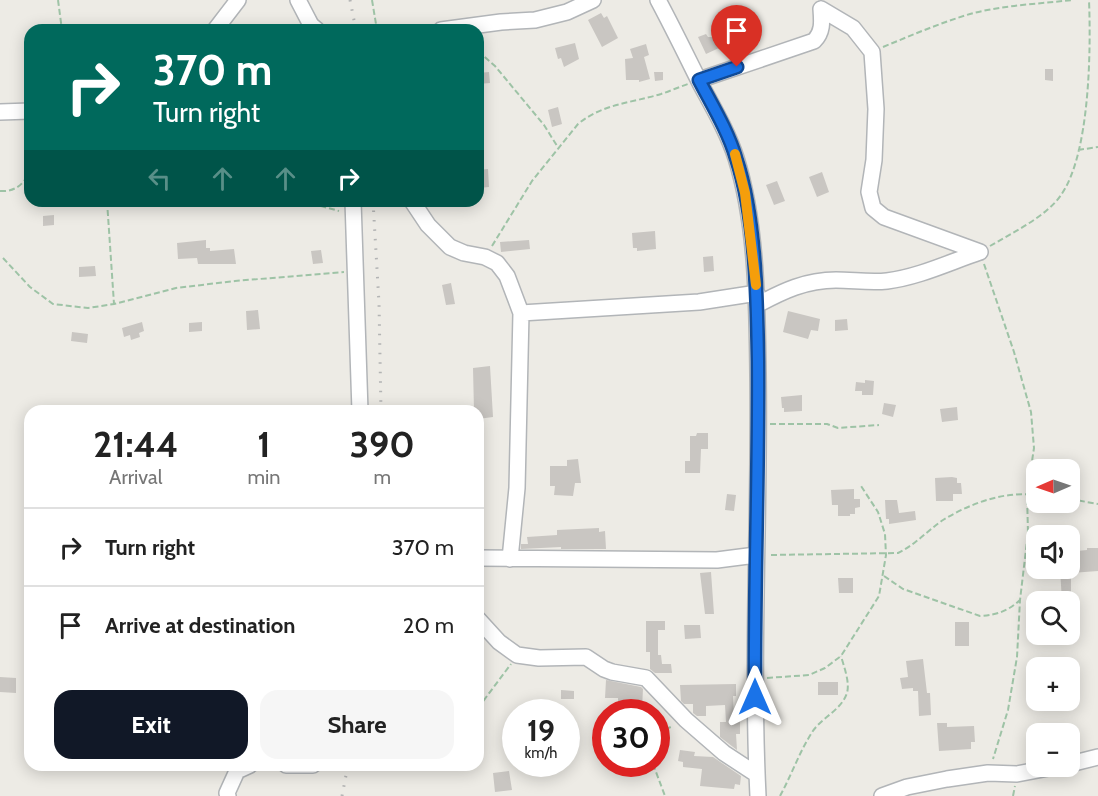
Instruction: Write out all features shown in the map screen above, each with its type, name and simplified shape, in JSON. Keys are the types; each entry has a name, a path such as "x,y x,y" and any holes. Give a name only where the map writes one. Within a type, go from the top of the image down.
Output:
{"street":[{"path":"220,24 238,0"},
{"path":"298,0 310,24"},
{"path":"484,24 535,20 567,12 593,0"},
{"path":"658,0 722,124 736,158 749,219 757,299 759,423 755,678 756,796"},
{"path":"699,80 814,41 819,36 822,26 821,9 854,28 872,52 876,109 874,160 869,192 873,208 884,217 980,252"},
{"path":"0,112 24,111"},
{"path":"416,207 428,225 450,247 464,253 485,256 497,263 507,276 522,313 517,488 510,559"},
{"path":"353,208 360,405"},
{"path":"522,313 757,299 807,283 834,280 887,281 980,252"},
{"path":"484,558 581,557 717,560 756,555"},
{"path":"484,626 499,642 517,655 539,658 586,657 612,672 646,678 686,720 724,753 756,774"},
{"path":"1080,762 1098,757"},
{"path":"228,796 227,793 237,771"},
{"path":"882,796 907,787 988,773 1026,772"}],"path":[{"path":"58,0 61,24"},
{"path":"372,0 376,24"},
{"path":"872,52 972,13 1072,0"},
{"path":"1032,459 1034,448 1031,412 1014,352 980,252 1048,209 1061,196 1069,181 1078,150 1089,76 1089,0"},
{"path":"484,56 495,66 544,125 559,150"},
{"path":"485,256 532,181 578,124 606,107 661,94 699,80"},
{"path":"1078,150 1098,147"},
{"path":"0,191 8,192 24,181"},
{"path":"107,207 114,304"},
{"path":"3,258 30,287 53,304 88,308 114,304 176,288 354,271"},
{"path":"759,423 827,424 838,428 879,425"},
{"path":"755,678 809,675 825,668 841,656 873,609 884,576 885,534 878,512 861,486"},
{"path":"756,555 886,555 897,553 908,548 943,521 966,508 1008,494 1026,494"},
{"path":"1080,501 1098,504"},
{"path":"988,773 1008,710 1014,680 1028,533 1027,513"},
{"path":"884,576 903,589 980,616 993,615 1010,609 1020,600"},
{"path":"484,700 517,655"},
{"path":"780,796 811,733 822,720 836,711 848,692 841,656"},
{"path":"670,727 686,720"},
{"path":"658,777 665,796"}],"building":[{"path":"601,13 604,18 607,16 618,38 602,47 588,20"},
{"path":"706,34 708,37 714,37 719,48 706,54 698,37"},
{"path":"575,43 579,59 564,67 561,58 558,59 555,48"},
{"path":"646,44 649,55 644,57 650,79 639,82 639,80 626,80 625,59 633,58 630,49"},
{"path":"1045,69 1053,69 1053,81 1045,80"},
{"path":"484,72 489,72 490,83 484,84"},
{"path":"654,72 663,72 663,80 655,81"},
{"path":"558,107 562,124 552,127 548,110"},
{"path":"484,169 488,169 489,187 484,188"},
{"path":"822,172 829,192 817,197 809,177"},
{"path":"777,181 785,201 774,205 766,185"},
{"path":"54,215 54,225 43,226 43,216"},
{"path":"655,231 656,249 637,251 637,248 633,248 632,233"},
{"path":"206,240 206,248 210,248 210,251 234,249 236,264 198,264 197,258 178,259 177,243"},
{"path":"529,240 530,249 501,252 500,242"},
{"path":"321,250 323,263 313,264 311,251"},
{"path":"713,256 714,271 704,272 703,257"},
{"path":"95,266 96,276 79,277 79,267"},
{"path":"451,283 455,304 446,305 442,285"},
{"path":"258,310 260,329 247,330 246,311"},
{"path":"788,311 820,319 818,331 811,330 808,339 783,332"},
{"path":"847,319 848,330 835,331 835,320"},
{"path":"142,322 144,331 139,333 140,337 131,340 130,335 124,337 122,328"},
{"path":"202,322 202,331 189,332 189,323"},
{"path":"72,332 88,334 87,343 71,341"},
{"path":"490,366 493,417 484,418 484,405 474,405 473,368"},
{"path":"865,380 874,381 873,395 862,395 862,391 855,391 856,382 865,383"},
{"path":"802,395 802,411 784,412 781,397"},
{"path":"884,403 896,405 893,417 882,414"},
{"path":"957,407 958,420 942,422 940,409"},
{"path":"697,433 708,433 708,449 701,449 700,473 685,473 685,461 690,461 690,436 696,436"},
{"path":"578,459 581,483 575,483 573,496 554,495 555,486 550,486 550,466 567,466 567,460"},
{"path":"935,478 957,478 957,483 961,483 962,494 953,494 953,501 936,501"},
{"path":"854,489 854,499 860,499 860,507 855,508 855,514 838,516 838,505 832,505 831,490"},
{"path":"727,494 736,495 734,511 725,510"},
{"path":"885,500 897,500 899,513 915,511 916,520 889,524 889,519 886,519"},
{"path":"599,528 599,532 605,531 606,549 561,549 561,547 521,549 521,544 528,544 527,537 557,535 557,530"},
{"path":"1087,548 1098,548 1098,571 1080,572 1080,551 1087,550"},
{"path":"711,572 714,614 705,614 700,573"},
{"path":"838,578 853,578 853,593 839,593"},
{"path":"1061,579 1071,579 1071,591 1061,591"},
{"path":"646,621 665,621 665,630 658,630 658,655 661,655 662,664 671,664 672,673 655,673 650,669 650,652 646,652"},
{"path":"955,622 969,622 969,646 955,646"},
{"path":"684,625 700,625 701,638 685,639"},
{"path":"923,659 927,693 930,693 931,715 919,716 918,691 913,691 913,688 902,689 900,678 908,677 906,661"},
{"path":"0,677 16,678 16,693 0,692"},
{"path":"606,680 643,689 642,699 605,698"},
{"path":"818,682 838,682 838,695 818,695"},
{"path":"736,684 736,696 733,696 734,721 740,720 740,734 736,734 737,750 720,737 720,722 726,722 725,705 706,706 706,716 697,716 693,713 693,704 684,704 681,701 680,685"},
{"path":"561,690 574,691 574,699 561,699"},
{"path":"937,723 947,723 947,727 974,726 975,742 971,742 971,749 939,751"},
{"path":"680,750 695,752 694,756 713,757 741,776 740,785 735,784 734,789 700,786 702,769 683,767 683,762 678,761"},
{"path":"502,772 502,777 510,777 512,790 495,792 493,773"}],"railway":[{"path":"350,0 355,24"},
{"path":"373,207 379,303 381,405"},
{"path":"342,796 347,771"}],"slow traffic":[{"path":"735,154 745,193 756,285"}],"route":[{"path":"737,67 699,80 722,124 736,158 745,193 757,293 759,423 755,697"}]}
